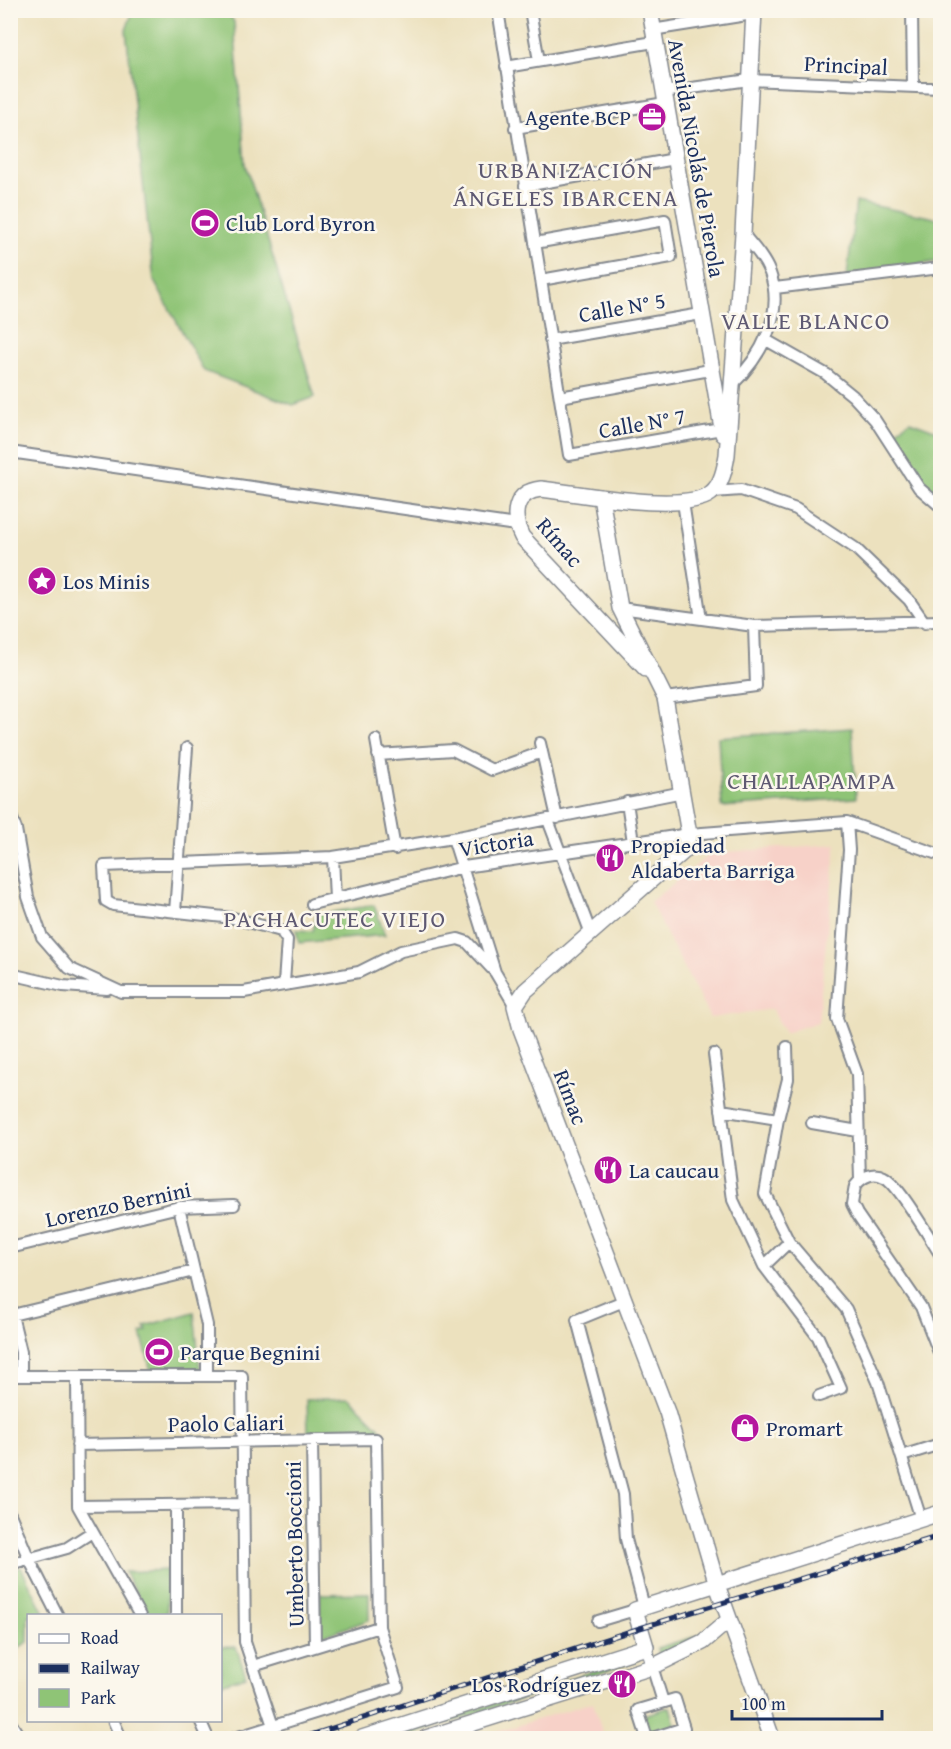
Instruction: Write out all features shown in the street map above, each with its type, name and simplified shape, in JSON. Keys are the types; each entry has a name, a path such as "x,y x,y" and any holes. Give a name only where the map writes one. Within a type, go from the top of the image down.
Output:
{"street":[{"path":"498,10 515,128 560,397 710,370"},
{"path":"530,10 539,61"},
{"name":"Avenida Nicolás de Pierola","path":"650,10 710,370 727,455"},
{"path":"912,10 913,87"},
{"path":"506,67 754,12 743,234 727,455 723,475 713,492"},
{"name":"Principal","path":"515,128 749,80 940,88"},
{"path":"525,186 675,159"},
{"path":"535,243 665,220 671,257 541,280"},
{"path":"731,386 756,357 766,340 773,315 775,288 764,262 743,234"},
{"path":"775,288 940,268"},
{"name":"Calle N° 5","path":"550,340 701,314"},
{"path":"766,340 826,374 853,396 875,420 918,488 940,506"},
{"name":"Calle N° 7","path":"560,397 569,455 722,429"},
{"path":"10,452 45,459 388,504 516,525"},
{"name":"Rímac","path":"658,682 522,537 516,525 517,508 523,494 528,490 541,489 601,496 620,608 658,682 665,698 689,834"},
{"path":"601,496 683,502 698,499 713,492 741,490 796,509 855,548 909,600 925,622"},
{"path":"683,502 701,619"},
{"path":"620,608 754,626 940,621"},
{"path":"665,698 756,686 754,626"},
{"path":"376,740 394,849"},
{"path":"175,912 187,747"},
{"path":"378,755 453,750 492,770 541,747 560,853 590,931"},
{"path":"284,983 287,940 281,931 233,918 113,905 106,901 104,866 333,857 394,849 683,792"},
{"path":"627,802 633,842"},
{"path":"10,813 16,828 28,897 42,937 69,968 116,990"},
{"path":"940,855 847,822 849,850 837,1019 857,1074 860,1180 851,1195 852,1204 921,1306 940,1355"},
{"name":"Victoria","path":"312,904 464,867 689,834 847,822"},
{"path":"10,974 63,986 116,990 244,992 284,983 359,972 401,951 458,939 467,942 495,972 515,1006 525,991 590,931 684,851 689,834"},
{"path":"453,838 464,867 495,972"},
{"path":"333,857 334,898"},
{"name":"Rímac","path":"515,1006 525,1039 667,1412 717,1585 772,1738"},
{"path":"787,1047 788,1079 778,1119 765,1194 789,1242 846,1309 879,1382 921,1519"},
{"path":"714,1054 733,1200 764,1266 818,1336 841,1388 819,1396"},
{"path":"721,1110 778,1119"},
{"path":"812,1123 858,1131"},
{"path":"860,1180 877,1175 892,1182 940,1254"},
{"name":"Lorenzo Bernini","path":"10,1248 179,1207 234,1205"},
{"path":"179,1207 207,1326 207,1376"},
{"path":"764,1266 789,1242"},
{"path":"194,1271 11,1311 21,1352 16,1376 242,1376 245,1642 277,1738"},
{"path":"626,1300 578,1320 623,1494 626,1539 646,1647 663,1702"},
{"path":"77,1376 78,1506 139,1614"},
{"name":"Paolo Caliari","path":"77,1445 376,1439 379,1627"},
{"name":"Umberto Boccioni","path":"312,1440 315,1646"},
{"path":"902,1456 940,1444"},
{"path":"78,1506 243,1504"},
{"path":"176,1505 176,1614"},
{"path":"598,1621 940,1513"},
{"path":"10,1514 29,1559 57,1614"},
{"path":"10,1564 67,1548 92,1532"},
{"path":"428,1738 652,1667 703,1642 729,1620"},
{"path":"235,1738 398,1687 379,1627 253,1666"},
{"path":"703,1642 735,1640"},
{"path":"364,1738 646,1647"},
{"path":"647,1738 638,1710 675,1699 684,1728 652,1738"},
{"path":"10,1722 20,1738"},
{"path":"114,1722 121,1738"},
{"path":"201,1722 207,1738"}],"shaded area":[{"path":"836,844 818,1022 785,1033 772,1009 710,1018 650,902 712,853"},
{"path":"593,1702 604,1738 478,1738"}],"green space":[{"name":"Club Lord Byron","path":"133,11 227,11 234,22 245,164 315,397 293,405 204,371 154,281 126,30"},
{"path":"856,202 940,219 940,261 847,276"},
{"path":"910,421 940,432 940,496 920,474 895,431"},
{"path":"852,728 856,798 722,807 718,737"},
{"path":"374,905 385,935 299,943 296,930 313,931 316,915"},
{"path":"194,1312 200,1369 151,1371 141,1333 147,1331 145,1326"},
{"path":"349,1397 384,1435 308,1434 307,1399"},
{"path":"21,1567 44,1614 27,1614 27,1643 11,1652 11,1570"},
{"path":"167,1570 167,1614 148,1614 124,1572"},
{"path":"369,1593 369,1620 320,1637 320,1594"},
{"path":"718,1630 660,1656 657,1648"},
{"path":"222,1647 236,1647 246,1676 222,1684"},
{"path":"636,1657 637,1661 402,1738 388,1738"},
{"path":"670,1707 676,1727 650,1734 644,1715"}],"railway":[{"path":"302,1738 640,1628 940,1536"}],"place":[{"name":"Agente BCP","path":"652,117"},
{"name":"Club Lord Byron","path":"205,223"},
{"name":"Los Minis","path":"42,581"},
{"name":"Propiedad Aldaberta Barriga","path":"610,858"},
{"name":"La caucau","path":"608,1170"},
{"name":"Parque Begnini","path":"159,1352"},
{"name":"Promart","path":"745,1428"},
{"name":"Los Rodríguez","path":"622,1684"}],"district":[{"name":"URBANIZACIÓN ÁNGELES IBARCENA","path":"566,183"},
{"name":"VALLE BLANCO","path":"806,320"},
{"name":"CHALLAPAMPA","path":"812,780"},
{"name":"PACHACUTEC VIEJO","path":"335,918"}]}
